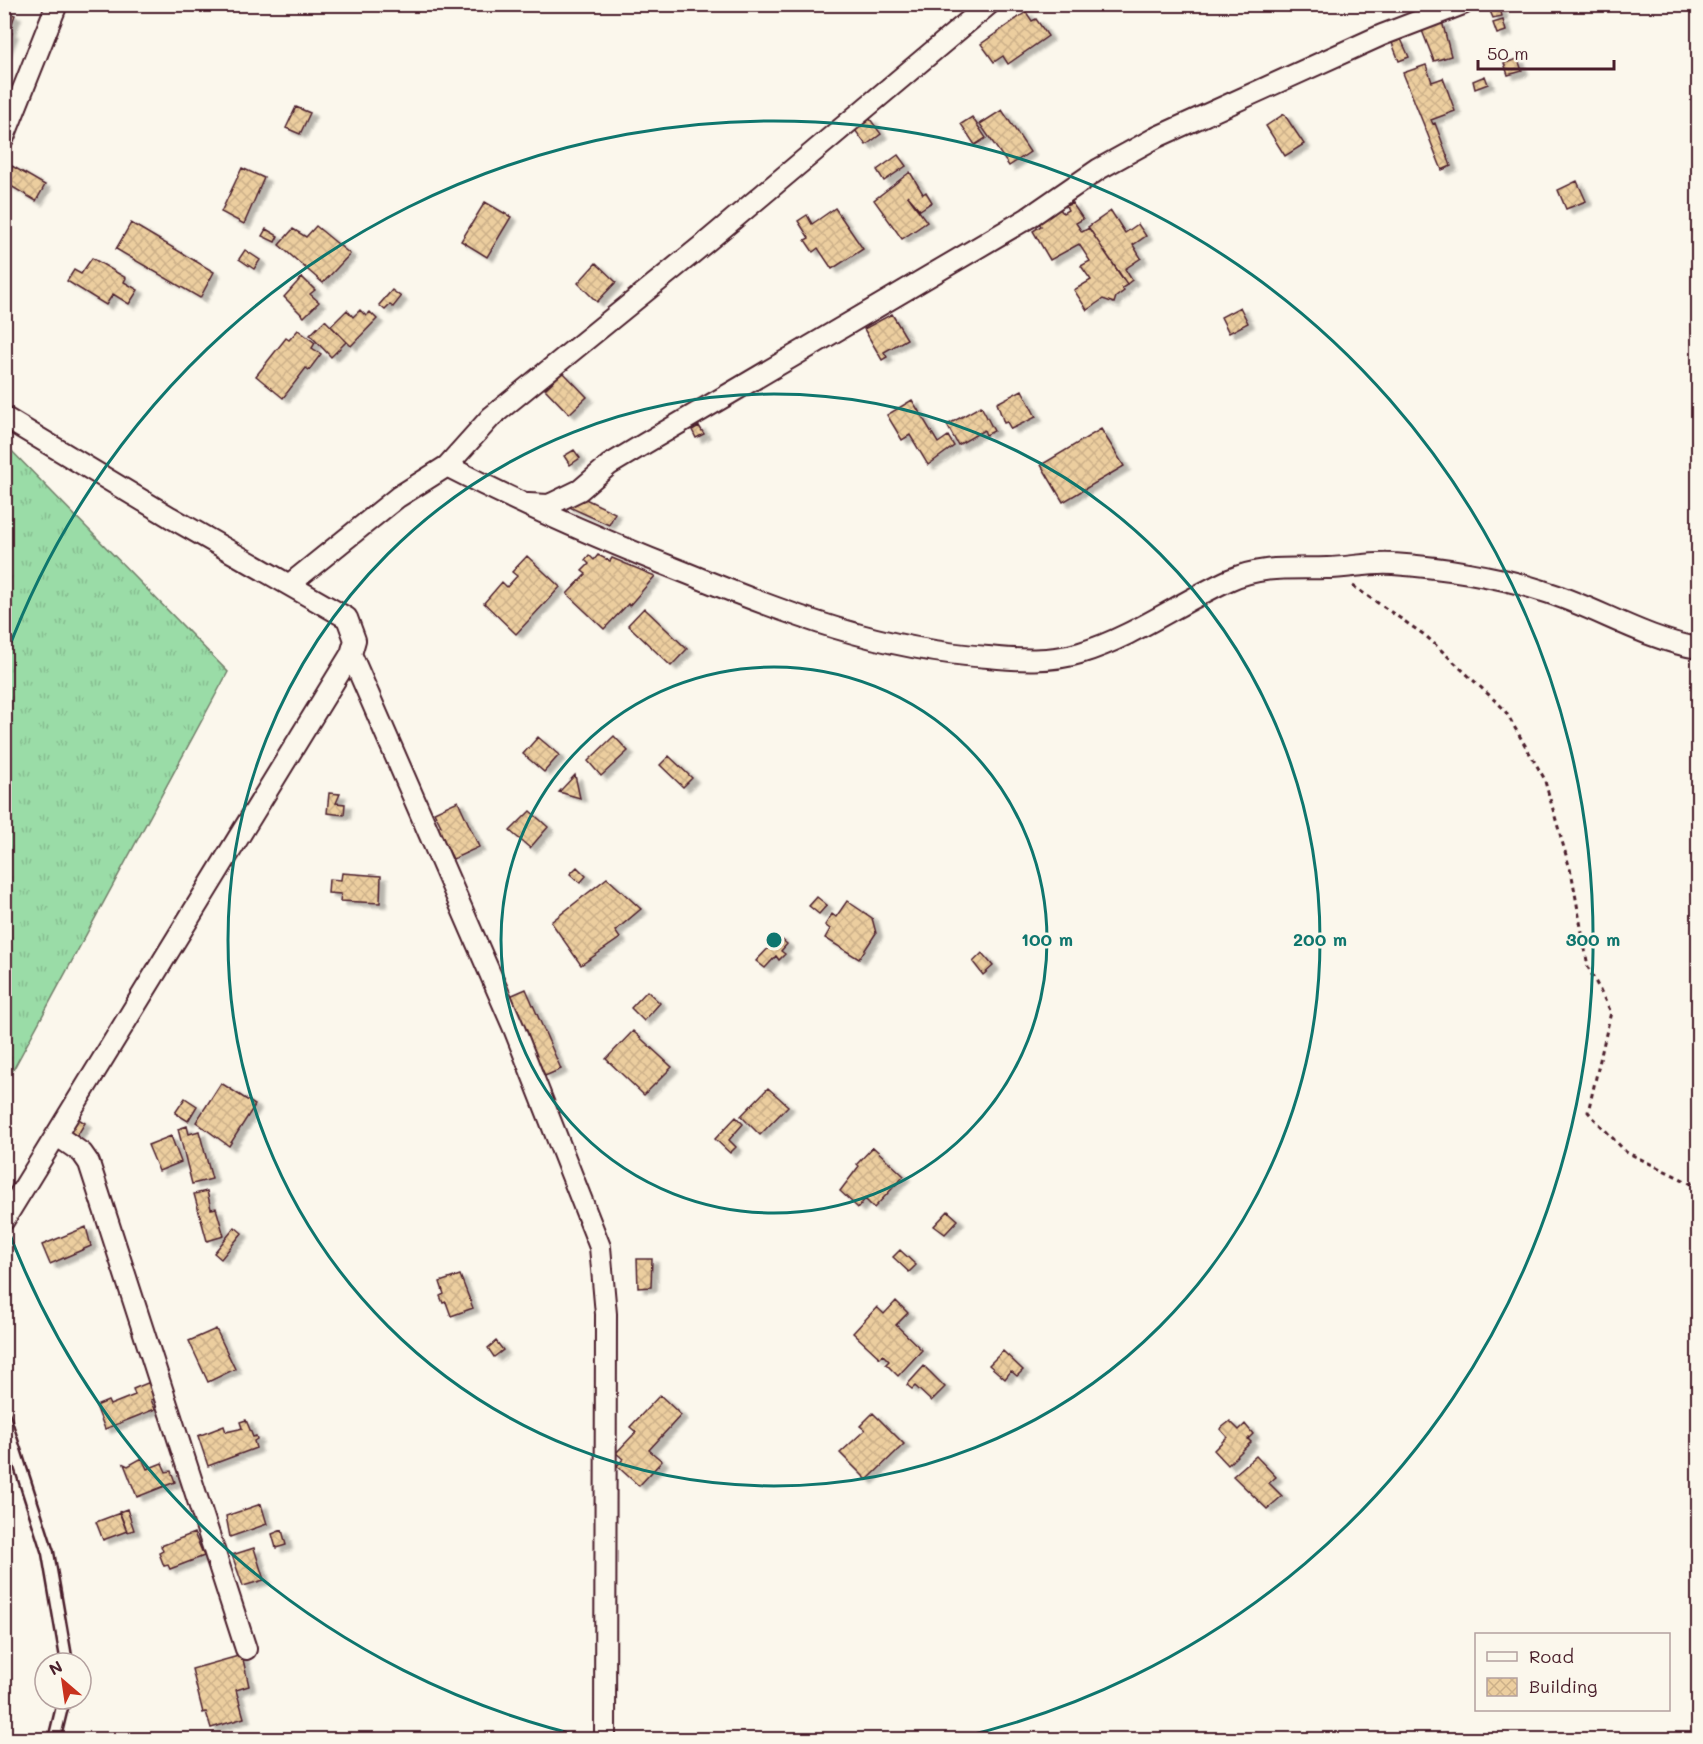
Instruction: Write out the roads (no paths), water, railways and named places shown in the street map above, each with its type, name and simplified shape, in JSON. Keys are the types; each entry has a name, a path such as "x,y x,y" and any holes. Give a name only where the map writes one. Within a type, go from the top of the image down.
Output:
{"street":[{"path":"6,131 57,4"},
{"path":"290,584 398,497 447,466 491,417 710,240 989,4"},
{"path":"522,503 549,505 580,490 609,465 1028,218 1099,169 1157,137 1382,35 1463,4"},
{"path":"4,417 170,517 347,618 355,640 351,654 4,1220"},
{"path":"447,466 607,542 796,617 866,639 952,655 1028,660 1078,654 1126,635 1233,579 1282,566 1326,568 1391,564 1485,577 1543,590 1650,634 1698,648"},
{"path":"351,654 515,1031 600,1247 606,1314 605,1740"},
{"path":"56,1136 82,1153 89,1163 246,1648"}],"lane":[{"path":"4,1416 48,1553 65,1651"},
{"path":"54,1740 61,1711"}]}
